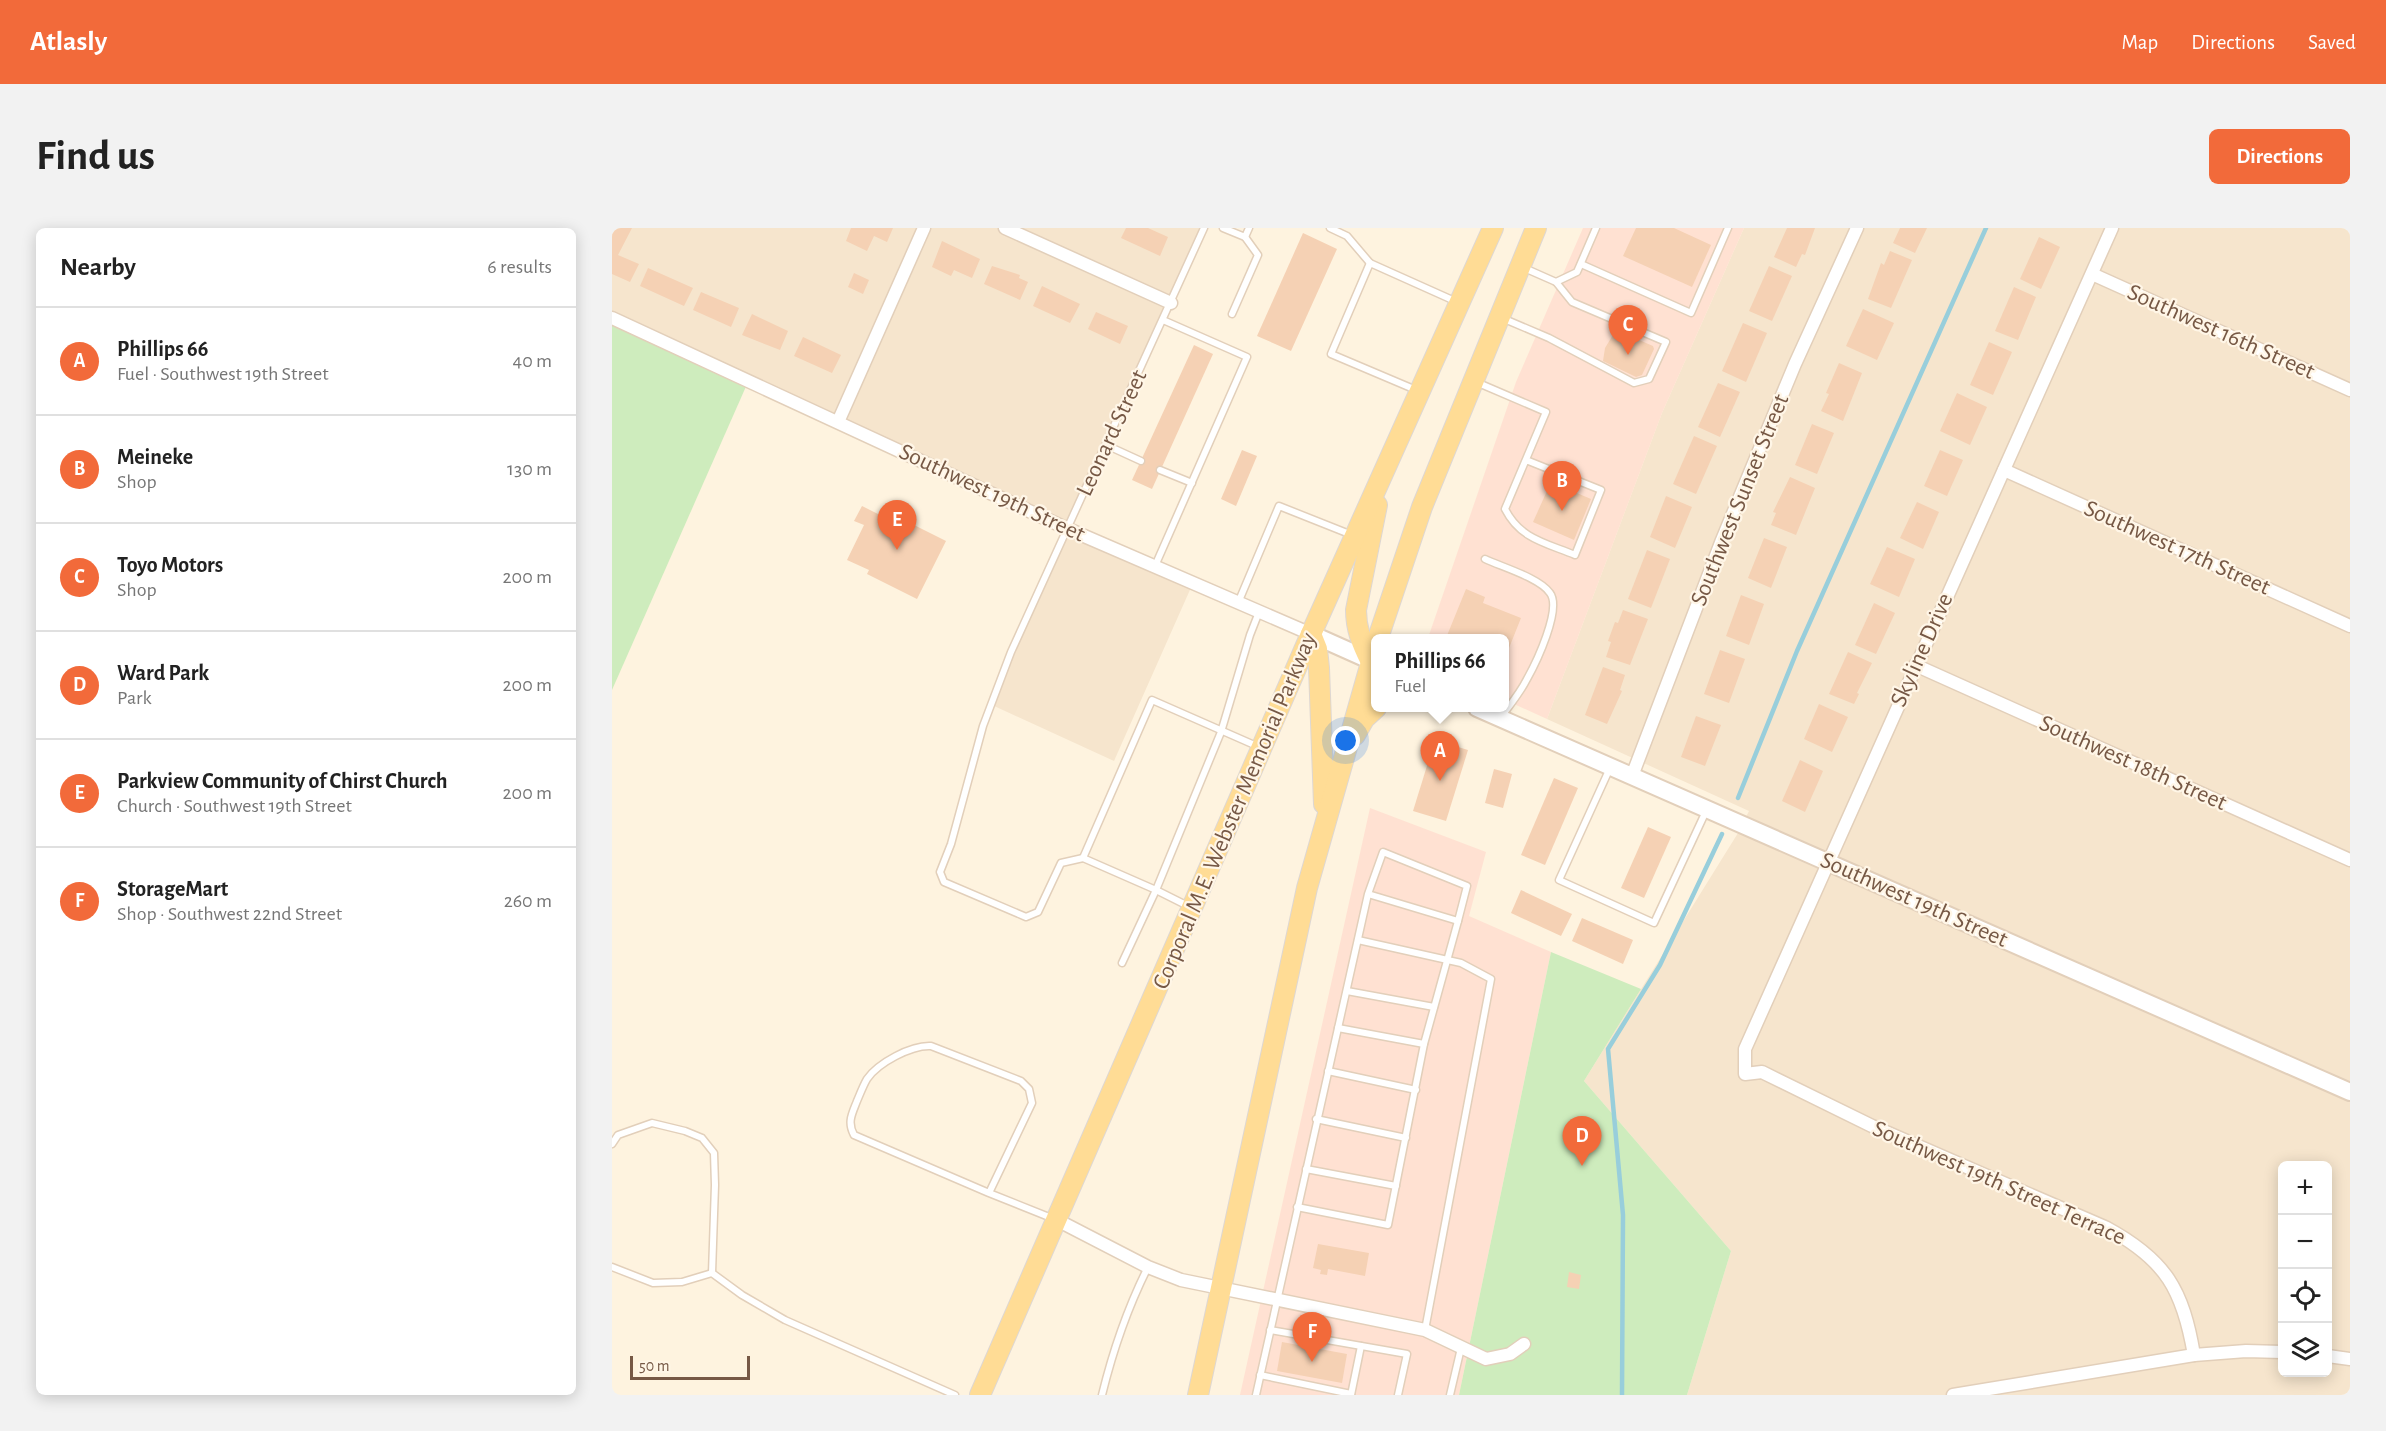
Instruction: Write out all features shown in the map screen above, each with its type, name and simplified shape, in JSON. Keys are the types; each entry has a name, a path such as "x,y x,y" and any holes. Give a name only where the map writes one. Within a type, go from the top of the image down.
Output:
{"main road":[{"name":"Corporal M.E. Webster Memorial Parkway","path":"980,1395 1311,634 1493,228"},
{"path":"1380,634 1422,507 1536,228"},
{"path":"1371,653 1361,644 1356,625 1356,610 1383,473"},
{"path":"1311,634 1317,649 1320,689 1325,822"},
{"path":"1198,1395 1307,888 1371,666"},
{"path":"1343,759 1364,719 1372,712"}],"street":[{"path":"838,422 924,228"},
{"path":"1005,228 1171,303"},
{"name":"Southwest Sunset Street","path":"1632,776 1722,540 1796,364 1857,228"},
{"name":"Skyline Drive","path":"1745,1074 1744,1049 2112,228"},
{"name":"Southwest 16th Street","path":"2091,274 2350,390"},
{"name":"Southwest 19th Street","path":"612,318 1068,529 1311,634 1371,655"},
{"name":"Southwest 17th Street","path":"2004,470 2350,626"},
{"name":"Southwest 18th Street","path":"1915,665 2350,860"},
{"name":"Southwest 19th Street","path":"1487,712 2350,1092"},
{"name":"Southwest 19th Street Terrace","path":"1745,1074 1762,1072 1872,1126 2107,1228 2130,1241 2166,1273 2180,1297 2189,1324 2194,1354"},
{"path":"1058,1220 1148,1267 1181,1280 1220,1290 1425,1330 1486,1359 1510,1354 1524,1344"},
{"path":"1953,1395 2194,1354 2278,1352"},
{"path":"2332,1357 2350,1359"}],"lane":[{"name":"Leonard Street","path":"1083,858 1061,863 1038,912 1026,917 944,882 940,872 951,844 983,726 1011,652 1204,228"},
{"path":"1224,228 1245,237 1258,255 1232,314"},
{"path":"1245,237 1249,228"},
{"path":"1330,228 1347,236 1370,263 1459,303"},
{"path":"1556,282 1577,272 1596,228"},
{"path":"1581,264 1691,313 1728,228"},
{"path":"1370,263 1331,354 1419,392"},
{"path":"1499,316 1550,338 1634,383 1649,379 1666,342 1572,302 1556,282 1520,266"},
{"path":"1155,567 1247,357 1163,320"},
{"path":"1473,381 1546,412 1505,509 1513,524 1528,536 1575,555 1601,490 1526,460"},
{"path":"1106,445 1141,461"},
{"path":"1161,470 1192,483"},
{"path":"1238,603 1279,506 1355,536"},
{"path":"1485,559 1542,585 1552,594 1554,604 1550,627 1538,657 1526,681 1509,706"},
{"path":"1122,963 1156,890 1221,732 1259,612"},
{"path":"1192,908 1083,858 1152,700 1262,748"},
{"path":"1501,718 1505,712"},
{"path":"1611,766 1559,880 1654,923 1708,809"},
{"path":"1256,1395 1316,1119 1368,894 1383,852 1467,886 1424,1044 1388,1225 1297,1207"},
{"path":"1368,894 1458,921"},
{"path":"1358,940 1448,959 1461,963 1491,979 1425,1330"},
{"path":"1347,991 1434,1007"},
{"path":"1338,1028 1424,1044"},
{"path":"989,1192 1032,1103 1029,1089 1021,1081 931,1046 921,1046 896,1056 874,1072 867,1080 850,1118 850,1127 854,1135 989,1192 1058,1220"},
{"path":"1328,1071 1416,1090"},
{"path":"1316,1119 1406,1137"},
{"path":"612,1143 618,1135 652,1124 685,1131 702,1138 714,1153 716,1185 712,1273"},
{"path":"1306,1168 1396,1186"},
{"path":"612,1266 653,1283 682,1282 712,1273"},
{"path":"1101,1395 1128,1307 1148,1267"},
{"path":"712,1273 742,1295 785,1320 955,1395"},
{"path":"1270,1330 1407,1354 1398,1395"},
{"path":"1260,1375 1351,1394 1361,1346"},
{"path":"1450,1395 1461,1348"}],"shaded area":[{"path":"612,228 1204,228 1068,529 612,318"},
{"path":"1583,228 1744,228 1662,413 1547,719 1509,702 1509,634 1429,634 1516,382"},
{"path":"1744,228 2350,228 2350,1395 1687,1395 1731,1251 1584,1081 1738,833 1749,811 1547,719 1662,413"},
{"path":"1068,529 1193,583 1114,761 992,705 1011,652"},
{"path":"1370,808 1486,852 1469,916 1551,952 1459,1395 1240,1395"}],"green space":[{"path":"612,318 748,382 612,690"},
{"path":"1551,952 1641,989 1584,1081 1731,1251 1687,1395 1459,1395"}],"building":[{"path":"612,228 632,228 618,255 639,264 630,282 612,274"},
{"path":"851,228 893,228 887,242 874,236 867,251 846,241"},
{"path":"1126,228 1148,228 1168,237 1160,256 1121,238"},
{"path":"1636,228 1674,228 1711,245 1692,287 1623,256"},
{"path":"1787,228 1815,228 1805,255 1802,254 1796,267 1774,257"},
{"path":"1900,228 1927,228 1915,253 1893,243"},
{"path":"1303,233 1337,249 1291,351 1257,336"},
{"path":"2039,237 2060,247 2041,289 2020,279"},
{"path":"942,241 980,259 972,278 954,270 951,276 932,267"},
{"path":"1890,251 1912,260 1891,308 1868,299 1881,263 1884,265"},
{"path":"992,266 1020,275 1019,278 1028,282 1020,300 984,284"},
{"path":"1769,266 1792,276 1772,321 1749,311"},
{"path":"648,268 693,288 684,306 640,286"},
{"path":"854,273 869,280 863,294 848,287"},
{"path":"1042,286 1080,304 1070,323 1033,306"},
{"path":"2014,287 2036,297 2018,340 1995,331"},
{"path":"701,292 739,308 731,327 693,310"},
{"path":"1863,309 1894,323 1877,360 1846,346"},
{"path":"1096,312 1128,326 1120,344 1088,329"},
{"path":"752,314 788,331 780,350 742,335"},
{"path":"1743,323 1767,333 1746,382 1722,371"},
{"path":"1616,330 1653,346 1654,349 1642,375 1636,377 1603,361 1605,348"},
{"path":"803,337 841,355 832,373 794,356"},
{"path":"1989,342 2012,352 1993,395 1970,385"},
{"path":"1194,345 1213,354 1152,489 1132,480"},
{"path":"1839,363 1862,373 1843,421 1821,411"},
{"path":"1718,383 1740,392 1720,437 1698,427"},
{"path":"1957,393 1987,407 1970,445 1940,431"},
{"path":"1812,424 1834,433 1817,474 1795,465"},
{"path":"1694,436 1717,446 1696,494 1673,484"},
{"path":"1242,450 1257,456 1236,506 1221,499"},
{"path":"1940,450 1963,460 1947,496 1924,486"},
{"path":"1790,477 1815,488 1796,535 1771,525 1776,513 1773,512"},
{"path":"1551,482 1591,499 1574,540 1533,522"},
{"path":"1666,496 1692,507 1675,548 1650,537"},
{"path":"1917,502 1939,512 1923,549 1900,538"},
{"path":"862,506 888,519 890,513 946,541 917,599 867,574 869,570 847,560 864,525 854,521"},
{"path":"1764,538 1787,547 1771,588 1748,578"},
{"path":"1887,547 1915,559 1899,597 1870,584"},
{"path":"1647,550 1670,559 1651,608 1628,599"},
{"path":"1466,589 1485,597 1483,603 1521,618 1509,648 1509,634 1448,634"},
{"path":"1741,595 1764,604 1749,645 1726,636"},
{"path":"1874,603 1895,613 1876,654 1855,645"},
{"path":"1623,610 1648,619 1630,665 1606,657 1611,642 1608,641 1615,622 1618,623"},
{"path":"1720,650 1745,659 1729,703 1704,694"},
{"path":"1848,652 1872,663 1854,704 1829,694"},
{"path":"1603,667 1625,675 1620,690 1622,691 1607,724 1585,715"},
{"path":"1819,704 1848,717 1832,752 1804,739"},
{"path":"1696,716 1721,725 1705,766 1681,757"},
{"path":"1435,740 1468,750 1446,821 1413,811"},
{"path":"1800,760 1823,771 1805,812 1782,801"},
{"path":"1494,769 1512,774 1503,808 1485,803"},
{"path":"1554,778 1578,788 1545,865 1521,855"},
{"path":"1648,827 1671,837 1644,898 1621,888"},
{"path":"1521,890 1572,914 1561,936 1511,913"},
{"path":"1582,918 1633,940 1623,964 1572,941"},
{"path":"1318,1244 1369,1253 1365,1276 1328,1269 1327,1275 1320,1274 1321,1270 1313,1268"},
{"path":"1569,1272 1581,1275 1579,1289 1567,1287"},
{"path":"1282,1342 1347,1354 1342,1383 1277,1371"}],"waterway":[{"path":"1738,798 1797,651 1986,228"},
{"path":"1622,1395 1623,1215 1608,1049 1660,965 1722,834"}],"place":[{"name":"Toyo Motors","path":"1628,355"},
{"name":"Meineke","path":"1562,511"},
{"name":"Parkview Community of Chirst Church","path":"897,550"},
{"name":"Phillips 66","path":"1440,781"},
{"name":"Ward Park","path":"1582,1166"},
{"name":"StorageMart","path":"1312,1362"}]}
